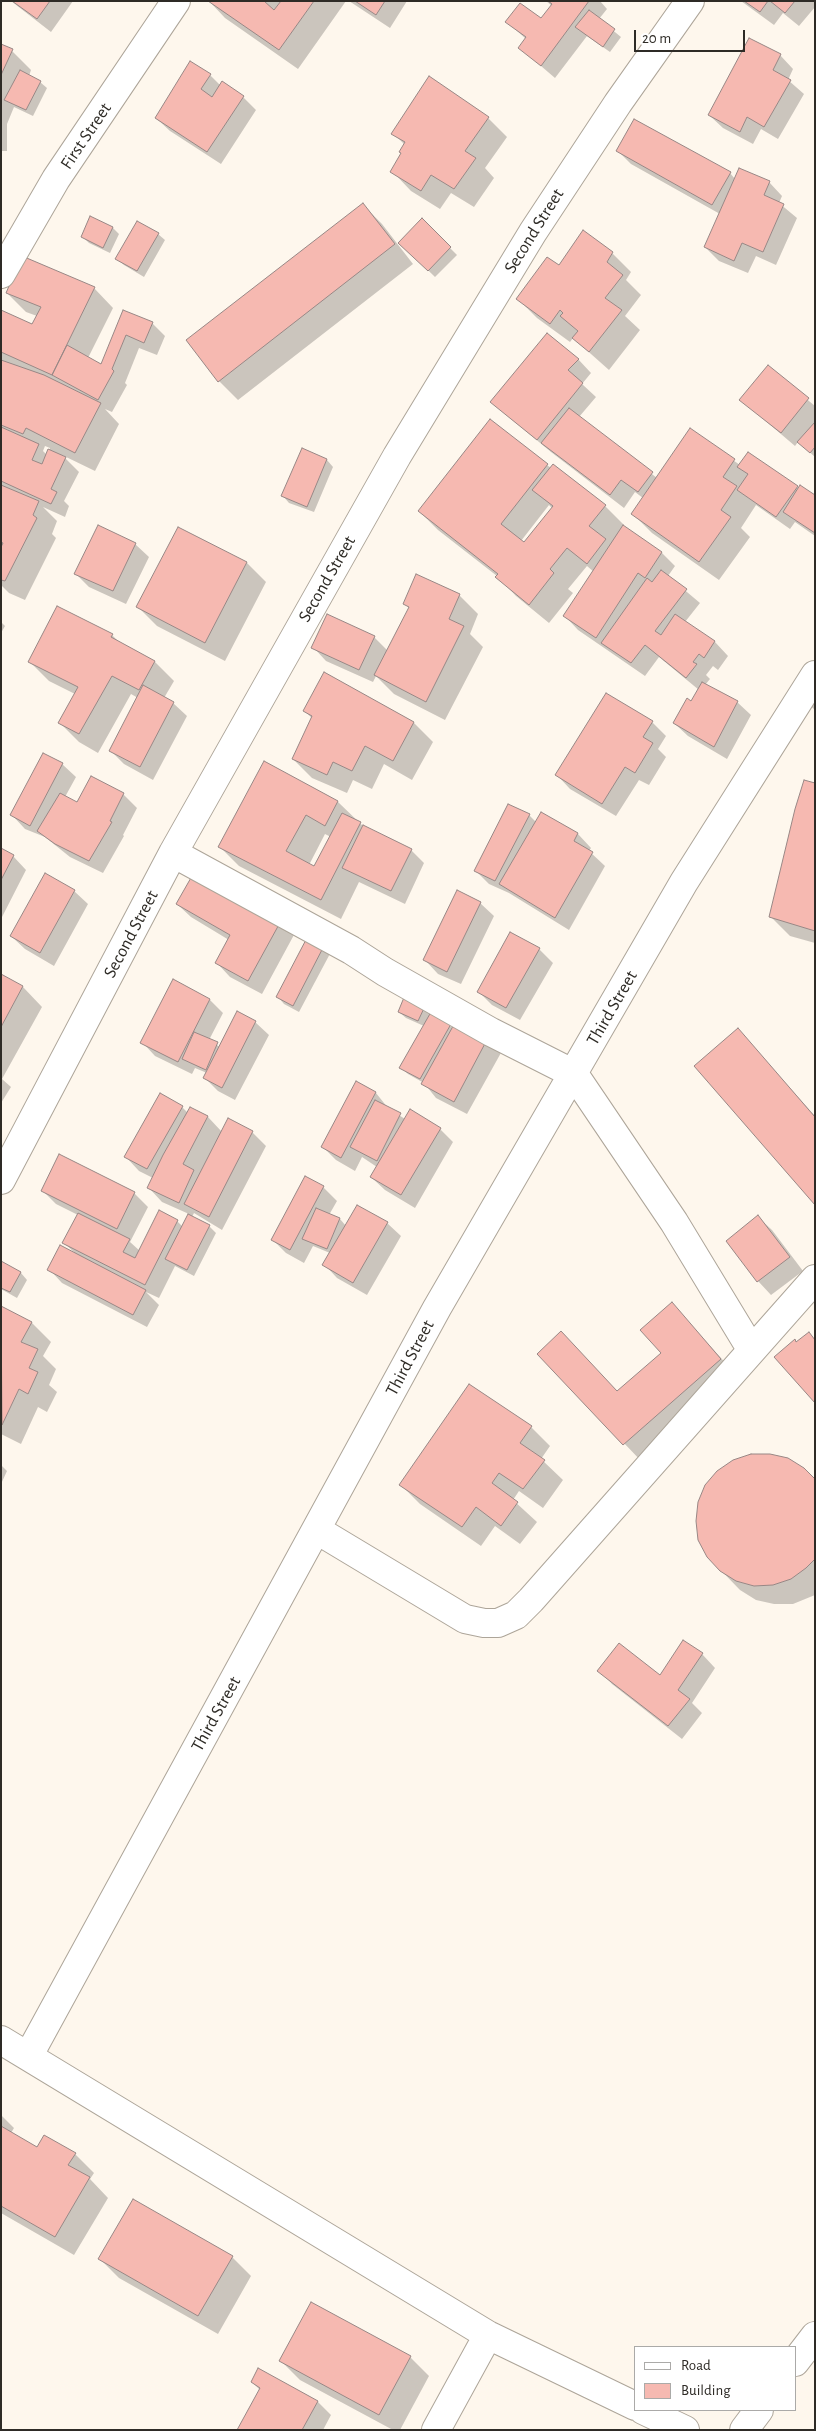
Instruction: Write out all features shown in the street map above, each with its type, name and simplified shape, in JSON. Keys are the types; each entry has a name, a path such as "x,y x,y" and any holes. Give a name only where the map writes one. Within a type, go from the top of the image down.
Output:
{"street":[{"name":"First Street","path":"1,274 56,179 176,1"},
{"name":"Second Street","path":"1,1180 173,853 397,456 508,273 618,103 690,1"},
{"name":"Third Street","path":"29,2055 318,1530 437,1308 684,882 815,675"},
{"path":"173,853 351,950 385,972 491,1032 574,1074 674,1222 751,1350"},
{"path":"318,1530 465,1619 484,1623 498,1623 516,1615 532,1600 815,1279"},
{"path":"1,2040 29,2055 488,2335 634,2406"},
{"path":"436,2430 488,2335"},
{"path":"796,2361 815,2336"},
{"path":"645,2411 685,2430"},
{"path":"744,2430 758,2411"}],"building":[{"path":"12,1 50,1 37,19"},
{"path":"208,1 264,1 274,10 281,1 314,1 279,50"},
{"path":"355,1 385,1 376,15"},
{"path":"548,1 589,1 541,66 518,48 526,37 505,22 520,3 541,18 552,4"},
{"path":"744,1 768,1 760,12"},
{"path":"770,1 795,1 785,13"},
{"path":"589,10 615,29 603,47 575,27"},
{"path":"749,38 781,54 773,70 791,80 764,127 747,117 740,132 708,115"},
{"path":"1,44 13,49 1,75"},
{"path":"190,61 211,74 201,89 212,97 222,81 244,96 207,152 155,118"},
{"path":"20,70 41,81 26,110 4,100"},
{"path":"429,76 489,117 465,151 476,158 454,189 431,175 421,191 390,172 405,142 391,134"},
{"path":"634,119 731,172 712,205 616,151"},
{"path":"739,168 770,181 764,195 784,204 763,252 742,243 734,261 704,247"},
{"path":"363,203 395,244 218,382 186,340"},
{"path":"90,216 113,227 103,248 81,237"},
{"path":"422,218 451,247 428,271 398,243"},
{"path":"137,221 159,233 137,271 115,259"},
{"path":"583,230 613,252 607,262 623,275 605,298 622,310 589,352 572,338 578,331 560,316 563,313 560,310 550,324 516,299 547,257 559,265"},
{"path":"22,256 95,287 52,375 1,352 1,310 32,324 41,307 6,293"},
{"path":"123,310 153,322 144,343 126,335 112,369 114,371 98,400 52,375 67,345 101,364"},
{"path":"547,333 579,359 568,370 583,383 537,440 490,402"},
{"path":"1,360 44,375 101,403 75,453 26,428 23,434 1,425"},
{"path":"768,365 809,398 781,433 739,400"},
{"path":"569,408 653,472 638,492 621,480 610,495 541,443"},
{"path":"490,419 548,464 501,524 524,542 553,506 532,490 553,464 606,505 589,526 606,539 587,564 567,548 550,569 554,573 529,605 495,577 498,574 418,511"},
{"path":"815,422 815,447 810,453 797,442"},
{"path":"1,427 39,444 32,460 42,464 48,449 66,457 51,489 57,492 51,504 1,481"},
{"path":"690,428 735,459 723,477 737,486 721,510 731,517 699,562 631,514"},
{"path":"302,448 327,459 307,507 281,496"},
{"path":"748,452 798,486 776,517 737,490 748,474 737,467"},
{"path":"1,485 39,501 33,515 37,518 5,581 1,580 1,547 3,543 1,542"},
{"path":"800,485 815,495 815,533 783,512"},
{"path":"98,525 136,543 113,591 74,574"},
{"path":"623,525 662,552 645,578 638,573 596,638 563,616"},
{"path":"178,527 247,562 205,643 136,607"},
{"path":"661,570 687,589 655,631 661,635 675,614 715,641 704,658 699,654 693,662 697,664 686,678 645,645 631,663 601,643 647,578 652,582"},
{"path":"416,574 460,594 449,619 464,626 426,702 374,675 409,607 403,604"},
{"path":"57,606 113,634 111,637 155,661 139,690 112,676 79,734 58,723 78,687 28,662"},
{"path":"327,614 375,636 359,670 311,648"},
{"path":"324,672 414,722 393,761 365,746 352,771 333,762 327,775 292,759 312,716 303,711"},
{"path":"702,682 738,701 714,747 673,723 687,698 691,701"},
{"path":"143,685 174,702 140,767 109,751"},
{"path":"606,693 653,721 643,737 653,743 635,773 625,767 602,804 555,775"},
{"path":"43,753 63,763 30,826 10,815"},
{"path":"264,761 338,801 325,826 306,815 286,851 314,866 342,813 361,822 321,900 218,847"},
{"path":"91,776 124,793 110,821 112,822 89,861 55,844 37,831 60,793 77,802"},
{"path":"804,780 815,783 815,931 769,917 795,809"},
{"path":"508,804 530,814 495,881 474,871"},
{"path":"541,812 578,833 574,841 593,852 555,918 499,884"},
{"path":"363,825 412,849 391,891 342,868"},
{"path":"1,848 14,855 1,880"},
{"path":"196,869 282,919 248,981 215,963 230,935 176,904"},
{"path":"45,873 75,890 40,953 10,936"},
{"path":"457,890 481,902 447,972 423,960"},
{"path":"510,932 540,948 506,1008 477,992"},
{"path":"309,934 326,942 293,1006 276,997"},
{"path":"1,974 23,986 1,1027"},
{"path":"173,979 210,999 178,1062 140,1043"},
{"path":"405,995 426,1004 418,1021 398,1012"},
{"path":"237,1011 256,1021 222,1088 203,1078"},
{"path":"431,1012 451,1024 420,1079 399,1068"},
{"path":"457,1019 489,1036 454,1102 421,1084"},
{"path":"738,1028 815,1117 815,1205 694,1066"},
{"path":"194,1032 218,1042 206,1070 182,1059"},
{"path":"356,1081 376,1092 341,1158 321,1147"},
{"path":"160,1093 183,1106 147,1169 124,1157"},
{"path":"375,1100 401,1113 377,1161 350,1147"},
{"path":"190,1107 208,1116 183,1164 194,1170 179,1203 147,1188"},
{"path":"410,1109 441,1128 401,1195 370,1177"},
{"path":"228,1118 253,1131 209,1217 184,1204"},
{"path":"59,1154 135,1192 117,1229 41,1191"},
{"path":"305,1176 324,1186 290,1250 271,1240"},
{"path":"357,1205 388,1222 353,1283 322,1265"},
{"path":"316,1208 340,1218 327,1249 302,1239"},
{"path":"159,1210 178,1220 145,1285 62,1243 78,1213 130,1239 123,1252 135,1258"},
{"path":"188,1214 210,1225 187,1270 165,1259"},
{"path":"758,1215 790,1257 757,1282 726,1241"},
{"path":"60,1245 146,1290 133,1315 47,1270"},
{"path":"1,1261 21,1272 10,1292 1,1288"},
{"path":"672,1302 721,1359 623,1445 537,1354 561,1331 617,1391 661,1353 640,1330"},
{"path":"1,1306 32,1322 21,1342 38,1349 29,1368 38,1372 28,1394 19,1389 2,1425"},
{"path":"809,1332 815,1340 815,1403 774,1357 795,1339 796,1342"},
{"path":"469,1384 532,1426 520,1443 545,1460 523,1489 499,1473 492,1483 518,1502 501,1526 476,1507 462,1527 399,1485"},
{"path":"751,1454 770,1454 788,1458 804,1468 815,1479 815,1559 791,1579 773,1585 754,1586 736,1581 720,1571 707,1557 698,1540 696,1521 698,1502 705,1485 717,1471 733,1460"},
{"path":"683,1640 703,1653 678,1690 690,1699 668,1726 597,1671 619,1643 660,1675"},
{"path":"1,2126 37,2147 44,2135 76,2153 68,2165 90,2177 55,2237 1,2206"},
{"path":"133,2199 233,2256 198,2316 98,2259"},
{"path":"311,2302 411,2356 379,2415 279,2361"},
{"path":"258,2368 318,2401 302,2430 237,2430 260,2388 251,2382"}]}
